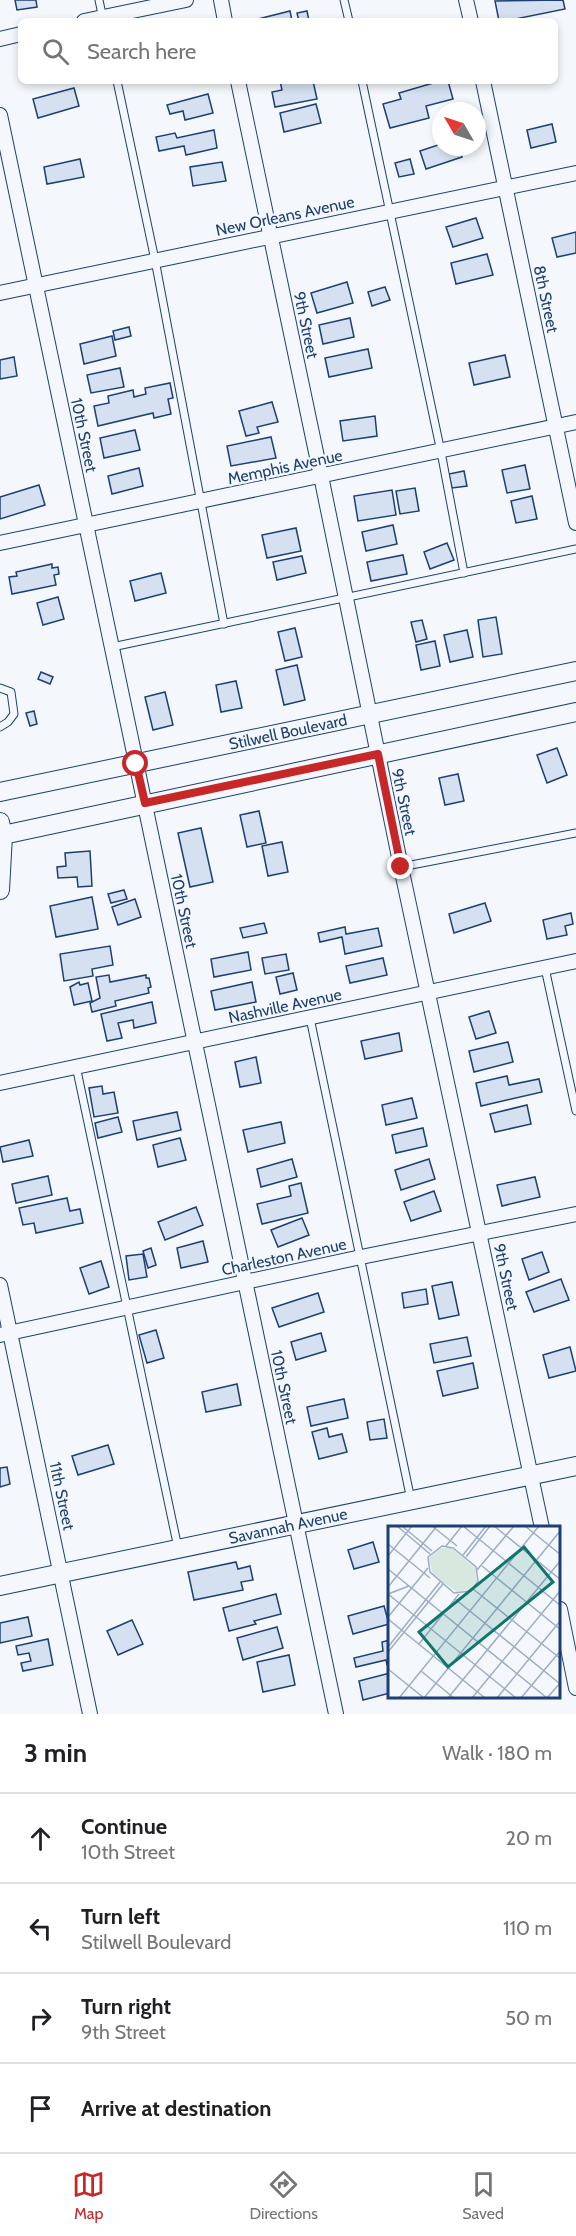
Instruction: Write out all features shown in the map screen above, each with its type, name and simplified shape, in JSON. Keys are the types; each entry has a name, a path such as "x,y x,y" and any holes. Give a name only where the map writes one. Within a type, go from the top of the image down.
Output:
{"main road":[{"name":"Stilwell Boulevard","path":"0,792 576,671"},
{"path":"0,890 1,831 576,712"},
{"name":"Savannah Avenue","path":"0,1586 576,1466"}],"street":[{"path":"108,18 186,0"},
{"path":"221,0 224,18"},
{"path":"466,0 470,18"},
{"path":"0,39 18,35"},
{"name":"9th Street","path":"238,84 542,1526"},
{"name":"8th Street","path":"484,84 576,523"},
{"name":"10th Street","path":"0,115 336,1714"},
{"name":"New Orleans Avenue","path":"0,293 576,173"},
{"name":"Memphis Avenue","path":"0,543 576,422"},
{"name":"Nashville Avenue","path":"0,1083 576,962"},
{"name":"Charleston Avenue","path":"5,1334 361,1257 576,1214"},
{"name":"11th Street","path":"0,1285 5,1334 61,1573 90,1714"},
{"path":"561,1614 576,1688"}],"lane":[{"path":"99,0 104,18"},
{"path":"344,0 348,18"},
{"path":"118,84 155,260 224,624"},
{"path":"363,84 441,452 464,573"},
{"path":"112,647 576,549"},
{"path":"0,688 10,692 14,714 0,727"},
{"path":"401,867 576,833"},
{"path":"546,968 576,1111"},
{"path":"310,1018 411,1501"},
{"path":"76,1066 178,1549"}],"building":[{"path":"15,0 36,0 37,7 17,10"},
{"path":"563,0 565,9 521,18 498,18 495,1"},
{"path":"290,11 291,18 262,18"},
{"path":"307,11 308,18 298,18 297,13"},
{"path":"281,84 314,84 317,99 275,107 272,92 282,90"},
{"path":"430,84 449,84 453,99 432,102 432,104 426,106 429,118 390,128 383,104 401,99 399,93"},
{"path":"74,88 79,106 38,118 33,99"},
{"path":"208,94 213,113 185,120 183,111 170,114 167,105"},
{"path":"316,104 321,123 284,132 280,113"},
{"path":"552,124 556,142 531,148 527,130"},
{"path":"214,130 217,148 186,155 184,146 159,151 156,137 175,133 177,138"},
{"path":"432,147 432,156 462,157 426,169 420,151"},
{"path":"80,159 84,177 47,184 44,167"},
{"path":"410,159 414,174 399,177 395,163"},
{"path":"222,162 226,181 193,186 190,167"},
{"path":"476,218 483,238 453,247 446,227"},
{"path":"576,232 576,253 557,257 552,238"},
{"path":"487,254 493,275 456,284 451,263"},
{"path":"347,282 353,303 317,313 311,293"},
{"path":"385,287 390,300 372,306 368,292"},
{"path":"350,318 354,337 323,344 319,325"},
{"path":"129,327 131,336 115,340 113,331"},
{"path":"112,336 116,356 84,364 80,344"},
{"path":"368,349 372,368 329,377 325,358"},
{"path":"505,355 510,377 474,385 469,363"},
{"path":"14,357 17,376 0,379 0,360"},
{"path":"120,368 124,387 91,393 87,375"},
{"path":"170,383 173,398 168,399 171,414 154,418 153,413 98,426 94,406 109,403 108,396 133,390 134,397 146,394 145,388"},
{"path":"272,402 278,422 257,427 259,433 246,436 239,411"},
{"path":"375,416 377,436 343,441 340,421"},
{"path":"135,430 140,450 104,458 100,438"},
{"path":"271,437 276,458 231,466 227,446"},
{"path":"525,465 530,489 507,493 502,470"},
{"path":"139,468 143,486 112,494 108,476"},
{"path":"464,471 467,486 452,488 449,474"},
{"path":"39,485 45,505 0,519 0,497"},
{"path":"415,488 419,511 400,514 396,491"},
{"path":"392,490 396,515 358,521 354,496"},
{"path":"532,496 537,519 516,523 511,501"},
{"path":"393,525 397,544 366,551 362,532"},
{"path":"296,528 301,551 267,558 262,535"},
{"path":"447,543 454,560 430,569 424,552"},
{"path":"403,555 407,574 371,581 367,562"},
{"path":"302,556 306,573 277,580 273,562"},
{"path":"52,564 52,568 58,567 59,574 54,575 56,585 12,594 9,577 17,576 16,572"},
{"path":"161,573 166,593 135,601 130,581"},
{"path":"58,597 64,619 43,625 37,603"},
{"path":"496,617 502,654 483,657 478,620"},
{"path":"422,620 427,639 416,642 411,622"},
{"path":"295,628 302,657 285,661 278,632"},
{"path":"467,630 473,657 450,662 444,635"},
{"path":"435,641 440,666 421,670 416,645"},
{"path":"297,665 305,700 284,705 276,670"},
{"path":"41,672 53,677 50,684 38,679"},
{"path":"236,681 242,708 221,712 216,685"},
{"path":"165,692 173,725 153,730 145,697"},
{"path":"34,711 37,724 30,726 26,713"},
{"path":"557,748 567,775 547,783 537,755"},
{"path":"458,774 464,801 445,805 439,778"},
{"path":"259,811 266,843 247,847 240,815"},
{"path":"201,828 213,882 190,887 178,833"},
{"path":"282,842 288,872 268,876 262,846"},
{"path":"90,851 92,886 78,887 77,877 58,878 57,867 66,866 65,853"},
{"path":"124,890 127,899 111,903 108,894"},
{"path":"92,897 98,929 56,937 50,906"},
{"path":"135,899 141,917 118,925 112,907"},
{"path":"485,903 491,921 454,933 449,914"},
{"path":"571,913 573,924 565,926 567,935 547,939 543,920"},
{"path":"264,923 267,933 243,938 240,928"},
{"path":"345,927 346,934 378,928 382,946 345,954 342,937 320,942 318,933"},
{"path":"110,946 113,965 92,969 93,976 64,981 60,954"},
{"path":"248,952 251,970 214,977 211,959"},
{"path":"286,954 289,970 265,974 262,958"},
{"path":"383,958 387,975 350,983 346,966"},
{"path":"293,973 297,990 280,994 276,977"},
{"path":"109,975 110,982 146,975 151,987 148,988 149,993 115,1001 116,1006 92,1012 90,1003 100,998 96,977"},
{"path":"79,982 80,985 88,983 92,1001 74,1005 70,987"},
{"path":"252,982 256,1002 215,1010 211,991"},
{"path":"152,1002 156,1023 134,1028 133,1020 118,1023 122,1038 107,1041 101,1014"},
{"path":"489,1011 496,1033 476,1039 469,1017"},
{"path":"399,1033 402,1051 365,1059 361,1041"},
{"path":"508,1042 513,1062 474,1072 469,1051"},
{"path":"256,1057 261,1083 240,1087 235,1062"},
{"path":"507,1076 509,1085 539,1079 542,1092 481,1106 476,1083"},
{"path":"102,1086 103,1094 114,1092 118,1113 94,1117 89,1088"},
{"path":"412,1098 417,1118 386,1125 382,1105"},
{"path":"527,1105 531,1124 495,1132 490,1114"},
{"path":"177,1112 181,1130 137,1140 133,1121"},
{"path":"118,1117 122,1132 98,1138 95,1123"},
{"path":"281,1122 285,1143 248,1152 243,1130"},
{"path":"423,1128 427,1146 396,1153 392,1135"},
{"path":"180,1138 186,1160 158,1167 153,1145"},
{"path":"29,1140 33,1156 3,1162 0,1147"},
{"path":"292,1159 297,1177 261,1187 257,1169"},
{"path":"429,1159 435,1179 401,1190 395,1170"},
{"path":"48,1176 52,1195 16,1203 12,1184"},
{"path":"535,1177 540,1197 502,1206 497,1185"},
{"path":"301,1183 308,1213 262,1224 257,1204 291,1196 289,1186"},
{"path":"434,1191 441,1211 411,1221 404,1202"},
{"path":"67,1198 70,1211 80,1209 83,1223 36,1233 34,1223 23,1225 19,1208"},
{"path":"196,1207 203,1225 165,1240 158,1222"},
{"path":"302,1218 309,1235 278,1247 271,1230"},
{"path":"203,1241 208,1262 181,1268 177,1248"},
{"path":"151,1248 156,1265 148,1268 143,1251"},
{"path":"542,1252 549,1272 529,1280 522,1259"},
{"path":"143,1254 147,1277 129,1280 126,1256"},
{"path":"101,1261 109,1287 89,1294 80,1268"},
{"path":"561,1279 569,1300 534,1312 526,1292"},
{"path":"452,1282 459,1315 439,1319 432,1286"},
{"path":"426,1289 428,1304 404,1308 402,1293"},
{"path":"318,1293 324,1312 279,1327 272,1308"},
{"path":"156,1330 164,1358 147,1363 139,1335"},
{"path":"321,1333 326,1351 296,1360 291,1342"},
{"path":"467,1337 471,1356 434,1363 430,1344"},
{"path":"570,1347 576,1371 549,1378 543,1355"},
{"path":"473,1363 478,1388 443,1396 437,1371"},
{"path":"237,1384 241,1405 206,1412 202,1392"},
{"path":"344,1399 348,1418 311,1426 307,1407"},
{"path":"384,1419 387,1438 370,1440 367,1422"},
{"path":"327,1428 329,1437 342,1434 347,1452 319,1459 312,1432"},
{"path":"108,1445 114,1464 78,1475 72,1456"},
{"path":"7,1467 10,1484 0,1487 0,1468"},
{"path":"373,1542 379,1562 354,1569 348,1550"},
{"path":"236,1562 238,1569 250,1566 253,1580 241,1582 243,1590 194,1600 188,1572"},
{"path":"276,1594 281,1614 229,1631 223,1608"},
{"path":"384,1606 388,1624 353,1634 348,1616"},
{"path":"28,1617 32,1636 0,1643 0,1623"},
{"path":"132,1620 143,1644 118,1655 107,1631"},
{"path":"277,1627 283,1648 243,1660 237,1638"},
{"path":"48,1639 53,1665 23,1671 21,1663 31,1661 29,1653 18,1655 16,1646"},
{"path":"388,1640 388,1665 386,1660 356,1667 354,1658 383,1651 382,1642"},
{"path":"289,1655 295,1685 263,1692 257,1662"},
{"path":"388,1674 388,1694 363,1700 359,1681"}],"route":[{"path":"136,764 145,803 378,754 401,867"}]}
